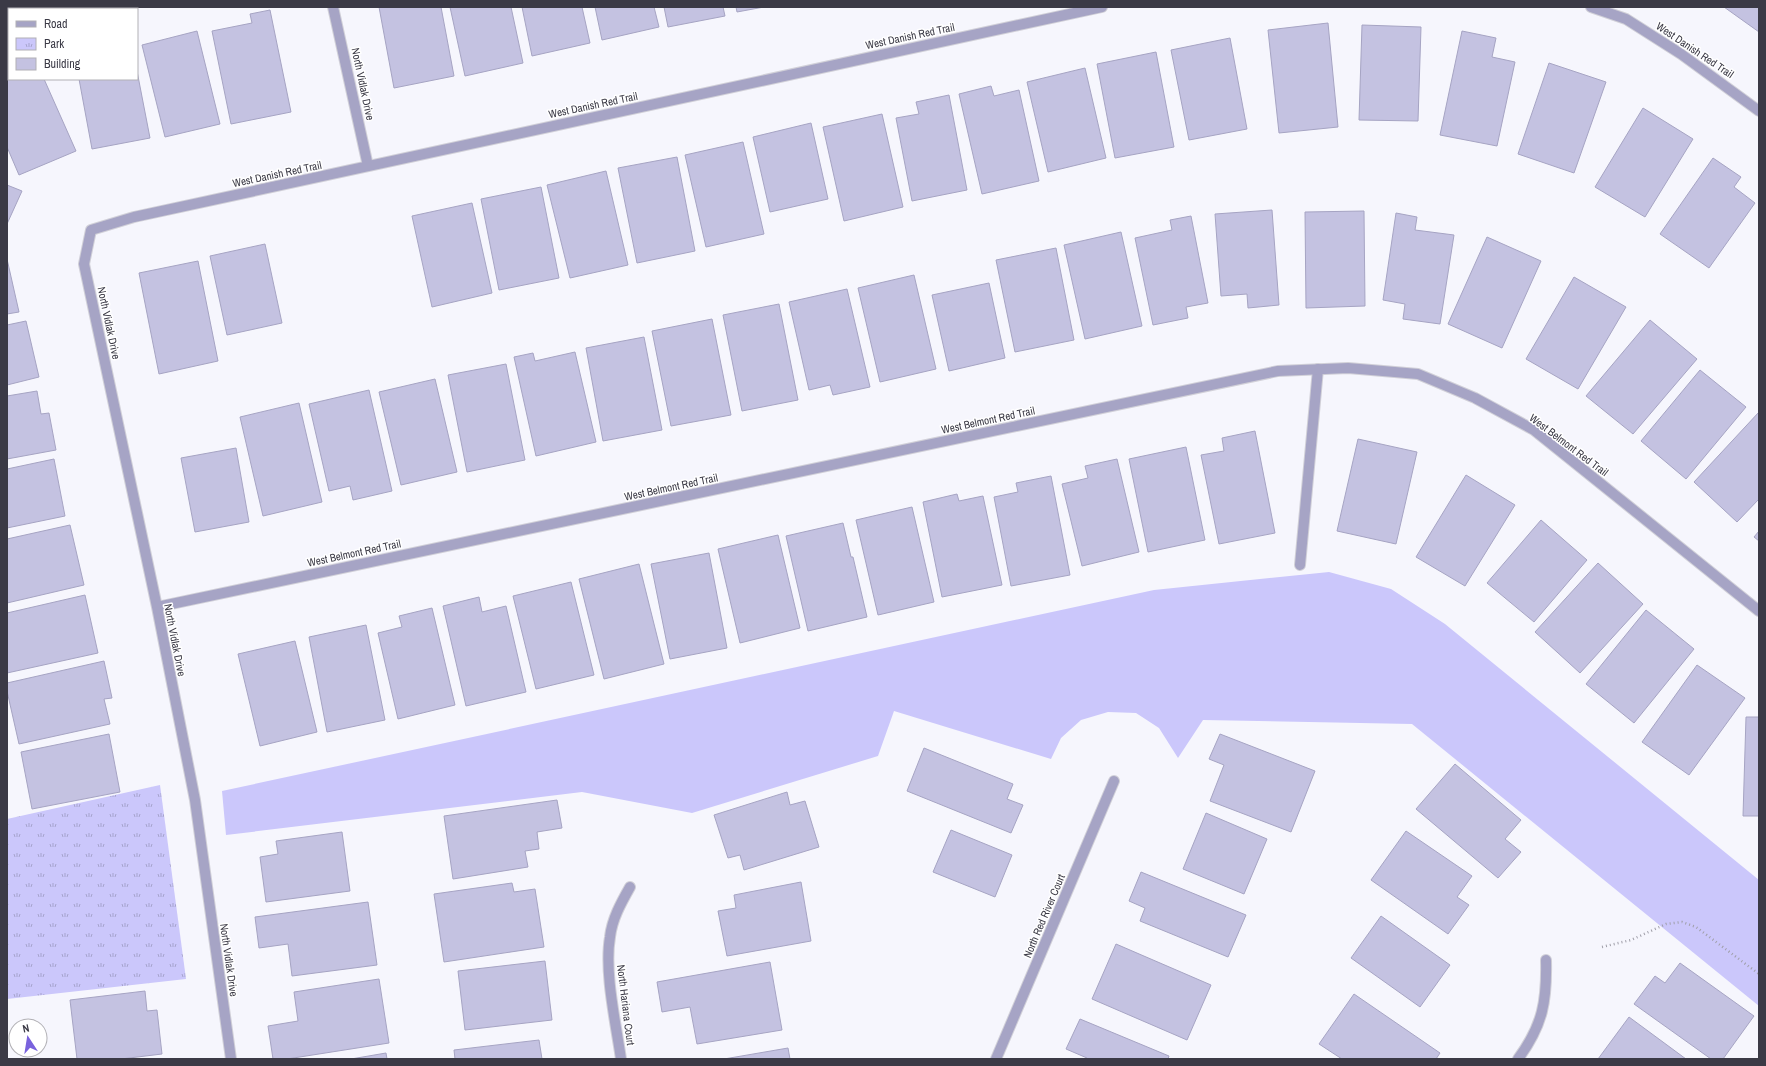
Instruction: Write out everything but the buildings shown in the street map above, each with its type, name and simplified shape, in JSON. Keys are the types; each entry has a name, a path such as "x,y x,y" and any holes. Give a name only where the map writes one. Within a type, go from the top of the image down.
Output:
{"street":[{"name":"North Vidlak Drive","path":"333,7 368,166"},
{"name":"West Danish Red Trail","path":"91,230 134,217 1102,7"},
{"name":"West Danish Red Trail","path":"1592,7 1626,19 1681,54 1759,110"},
{"name":"North Vidlak Drive","path":"91,230 84,264 157,607 195,800 231,1059"},
{"name":"West Belmont Red Trail","path":"157,607 1278,371 1348,368 1418,374 1475,398 1534,430 1759,611"},
{"path":"1300,565 1318,370"},
{"name":"North Red River Court","path":"996,1059 1114,781"},
{"name":"North Hariana Court","path":"621,1059 608,968 610,938 617,910 630,887"},
{"path":"1518,1059 1529,1044 1542,1017 1547,991 1546,960"}],"path":[{"path":"1602,947 1631,940 1666,924 1682,922 1696,927 1759,974"}],"green space":[{"path":"1329,572 1391,589 1445,624 1759,880 1759,1006 1412,724 1203,720 1178,758 1159,728 1136,713 1108,712 1081,720 1061,738 1051,759 894,711 878,756 692,813 582,792 226,835 222,791 1154,590"},
{"path":"160,785 186,979 7,999 7,819"}]}
